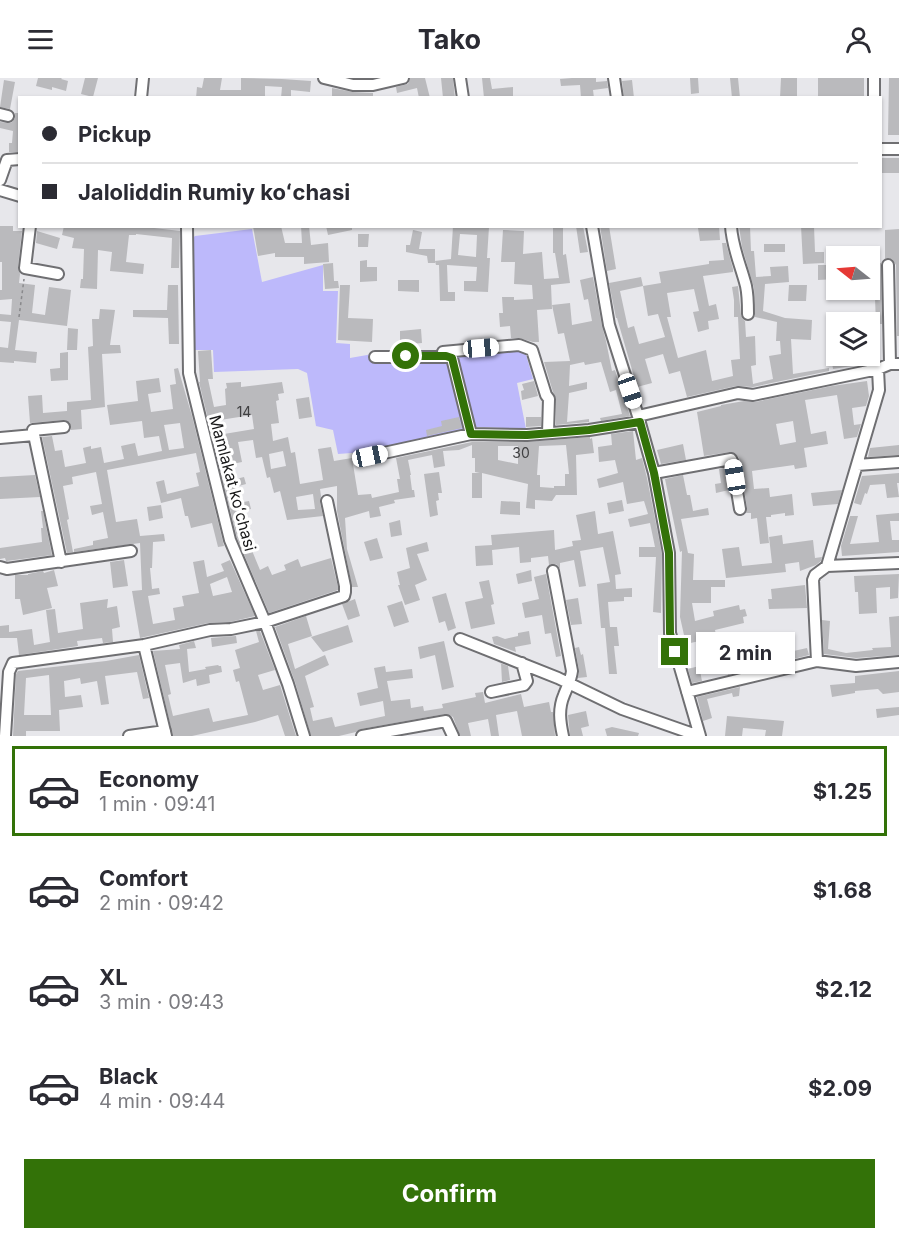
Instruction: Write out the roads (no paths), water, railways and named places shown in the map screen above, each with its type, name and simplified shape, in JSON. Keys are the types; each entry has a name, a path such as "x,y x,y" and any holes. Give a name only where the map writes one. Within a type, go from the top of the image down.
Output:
{"street":[{"path":"141,96 143,78"},
{"path":"324,78 353,85 373,85 403,78"},
{"path":"460,78 463,96"},
{"path":"614,78 617,96"},
{"path":"874,78 874,96"},
{"path":"882,149 899,149"},
{"path":"0,180 4,159"},
{"path":"0,190 18,195"},
{"path":"30,228 25,268 58,274"},
{"name":"Mamlakat koʻchasi","path":"187,228 189,373 230,540 265,622 304,736"},
{"path":"592,228 609,325 654,473 669,553 670,633 700,736"},
{"path":"731,228 746,287 748,314"},
{"path":"370,456 471,434 527,435 589,430 738,393 753,395 895,364 888,265"},
{"path":"443,352 519,345 532,350 549,399 548,433"},
{"path":"375,357 452,358 471,434"},
{"path":"827,566 879,390 878,369"},
{"path":"0,438 64,427"},
{"path":"33,433 61,562"},
{"path":"654,473 729,458 732,461 740,508"},
{"path":"857,465 899,462"},
{"path":"5,736 9,672 14,663 144,645 210,630 231,629 265,622 344,596 345,586 327,501"},
{"path":"0,567 7,569 131,551"},
{"path":"817,661 813,580 815,575 827,566 899,562"},
{"path":"553,571 572,671 562,698 559,715 563,736"},
{"path":"460,639 558,678 622,709 700,736"},
{"path":"129,736 166,733 144,645"},
{"path":"687,692 817,661 856,666 899,662"},
{"path":"491,692 524,685 526,681 522,663"},
{"path":"362,736 446,721 453,736"}]}
